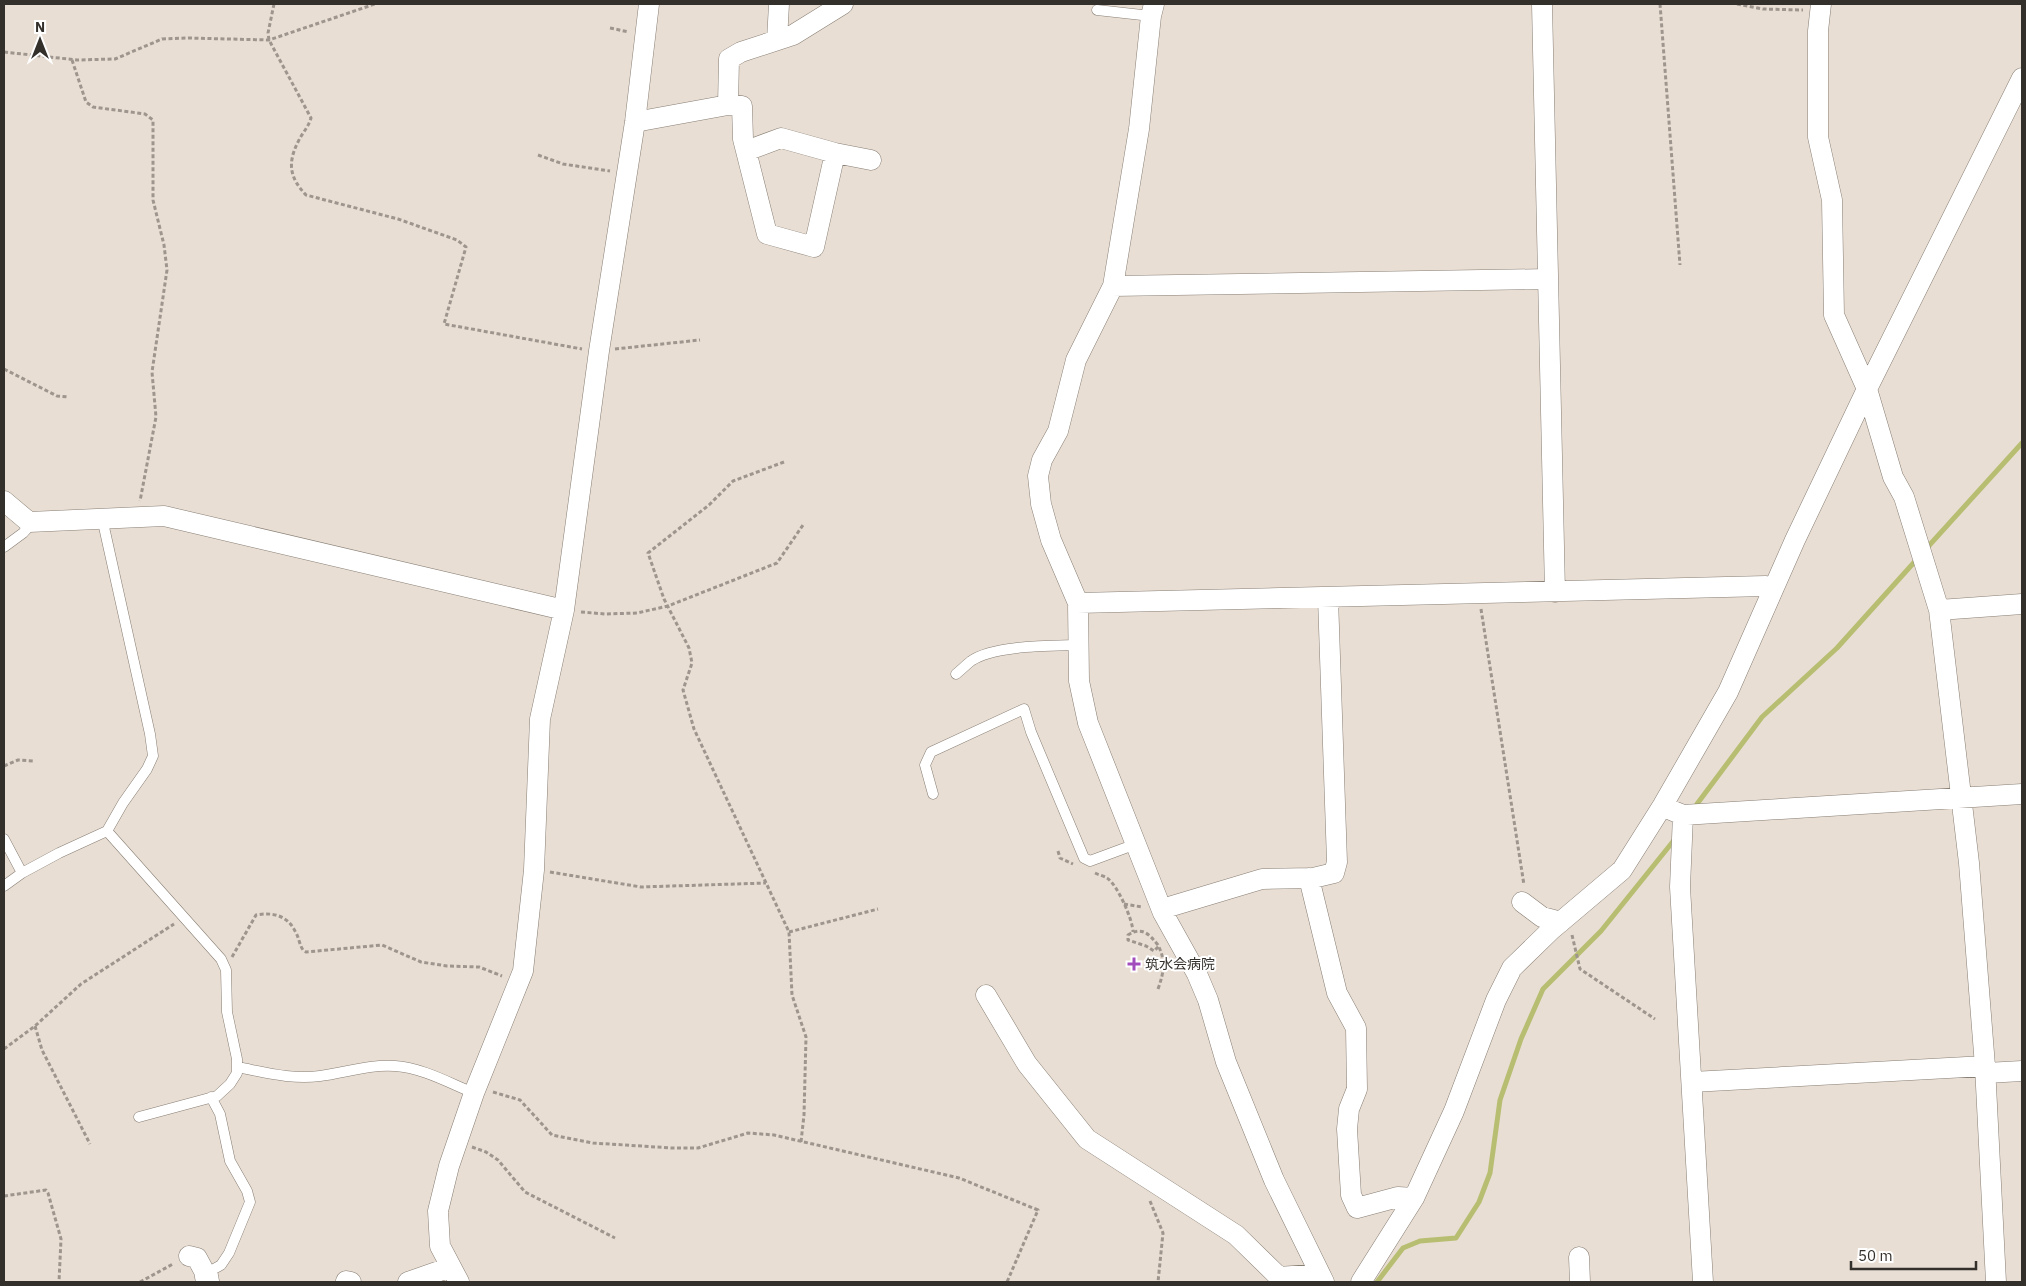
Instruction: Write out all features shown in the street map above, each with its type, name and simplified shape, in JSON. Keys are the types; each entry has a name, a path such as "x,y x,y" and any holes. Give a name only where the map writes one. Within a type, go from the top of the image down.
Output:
{"street":[{"path":"408,1282 455,1275 440,1246 438,1211 449,1166 475,1090 523,971 534,870 540,719 564,610 598,351 628,173 650,4"},
{"path":"777,40 779,4"},
{"path":"728,105 729,59 741,52 793,35 843,4"},
{"path":"1542,4 1555,592"},
{"path":"1815,5 1818,31 1818,137 1832,200 1834,315 1866,389 1893,477 1904,497 1939,610 1969,863 1986,1070 1996,1282"},
{"path":"986,995 1027,1064 1087,1139 1236,1235 1279,1277 1322,1278 1270,1171 1226,1062 1208,1000 1162,909 1088,723 1079,681 1078,603 1051,540 1041,504 1038,476 1042,460 1058,430 1076,360 1113,286 1139,129 1153,10"},
{"path":"1361,1282 1414,1198 1454,1111 1496,1000 1512,968 1563,920 1622,870 1663,806 1728,692 1795,540 1866,389 2022,78"},
{"path":"635,122 728,105 742,106 743,139 767,234 814,247 835,153"},
{"path":"746,151 781,138 835,153 870,160"},
{"path":"1113,286 1548,279"},
{"path":"4,501 29,522 164,516 564,610"},
{"path":"1078,603 1766,586"},
{"path":"1162,909 1262,879 1309,878 1334,873 1337,862 1328,598"},
{"path":"1939,610 2022,604"},
{"path":"1663,806 1683,815 2022,794"},
{"path":"1683,815 1680,887 1703,1282"},
{"path":"1309,878 1337,993 1356,1028 1357,1088 1349,1109 1347,1129 1351,1195 1357,1208 1398,1196 1414,1198"},
{"path":"1525,904 1542,917 1563,920"},
{"path":"1692,1082 1986,1070 2022,1071"},
{"path":"189,1256 197,1258 204,1271 206,1282"},
{"path":"1579,1257 1580,1282"}],"lane":[{"path":"1096,10 1153,10"},
{"path":"4,886 22,873 107,831 123,803 147,768 152,756 150,734 102,518"},
{"path":"4,547 23,533 34,521"},
{"path":"956,674 972,660 996,652 1029,647 1079,645"},
{"path":"933,794 925,765 931,752 1024,709 1030,732 1084,858 1090,861 1136,844"},
{"path":"107,831 221,959 225,967 227,1012 237,1059 237,1073 230,1084 217,1096 140,1117"},
{"path":"4,839 22,873"},
{"path":"237,1067 294,1077 319,1076 359,1069 395,1066 421,1071 475,1090"},
{"path":"211,1097 220,1114 228,1155 247,1191 250,1202 229,1253 221,1265 212,1270 214,1282"}],"path":[{"path":"274,4 268,33 269,40 311,118 309,128 298,141 293,155 291,171 296,185 306,195 398,219 457,240 466,246 444,324 598,351 700,340"},
{"path":"4,52 72,60 115,59 162,40 188,38 269,40 376,4"},
{"path":"1660,4 1680,265"},
{"path":"1737,4 1764,10 1803,11 1815,5"},
{"path":"72,60 86,102 93,107 145,114 154,120 153,200 164,244 168,270 152,372 156,417 140,498 139,517"},
{"path":"538,155 563,164 628,173"},
{"path":"4,369 57,396 68,397"},
{"path":"784,462 733,481 709,505 648,553 668,606 689,648 692,663 684,690 694,729 789,932 792,995 806,1037 804,1115 800,1142"},
{"path":"564,610 605,614 637,613 668,606 778,564 803,525"},
{"path":"1479,594 1525,904"},
{"path":"4,766 18,760 33,761"},
{"path":"1058,851 1060,858 1075,865"},
{"path":"534,870 641,887 766,884"},
{"path":"1089,871 1108,878 1129,914 1133,925 1133,932"},
{"path":"789,932 878,909"},
{"path":"225,967 256,915 266,913 278,914 288,921 296,932 302,950 306,952 382,945 421,962 447,966 479,967 494,972 517,984"},
{"path":"4,1049 35,1026 81,984 184,918"},
{"path":"1563,920 1572,931 1580,969 1655,1019"},
{"path":"1158,989 1163,973 1164,958 1159,946 1147,932 1133,932 1128,935 1128,940 1131,942 1146,946 1154,952 1159,946"},
{"path":"35,1026 42,1050 90,1144"},
{"path":"475,1090 520,1100 552,1135 593,1143 698,1148 748,1133 774,1135 959,1178 1038,1210 1006,1282"},
{"path":"458,1141 486,1152 498,1160 525,1192 615,1238"},
{"path":"1147,1177 1147,1194 1162,1233 1158,1282"},
{"path":"4,1196 46,1190 48,1193 61,1239 59,1282"},
{"path":"140,1282 189,1256"}],"waterway":[{"path":"1925,550 2022,443"},
{"path":"1696,810 1697,804 1762,717 1837,648 1918,558"},
{"path":"1377,1282 1403,1248 1420,1241 1456,1238 1479,1202 1490,1173 1500,1100 1521,1039 1543,989 1601,931 1675,839"}],"place":[{"name":"筑水会病院","path":"1134,964"}]}
